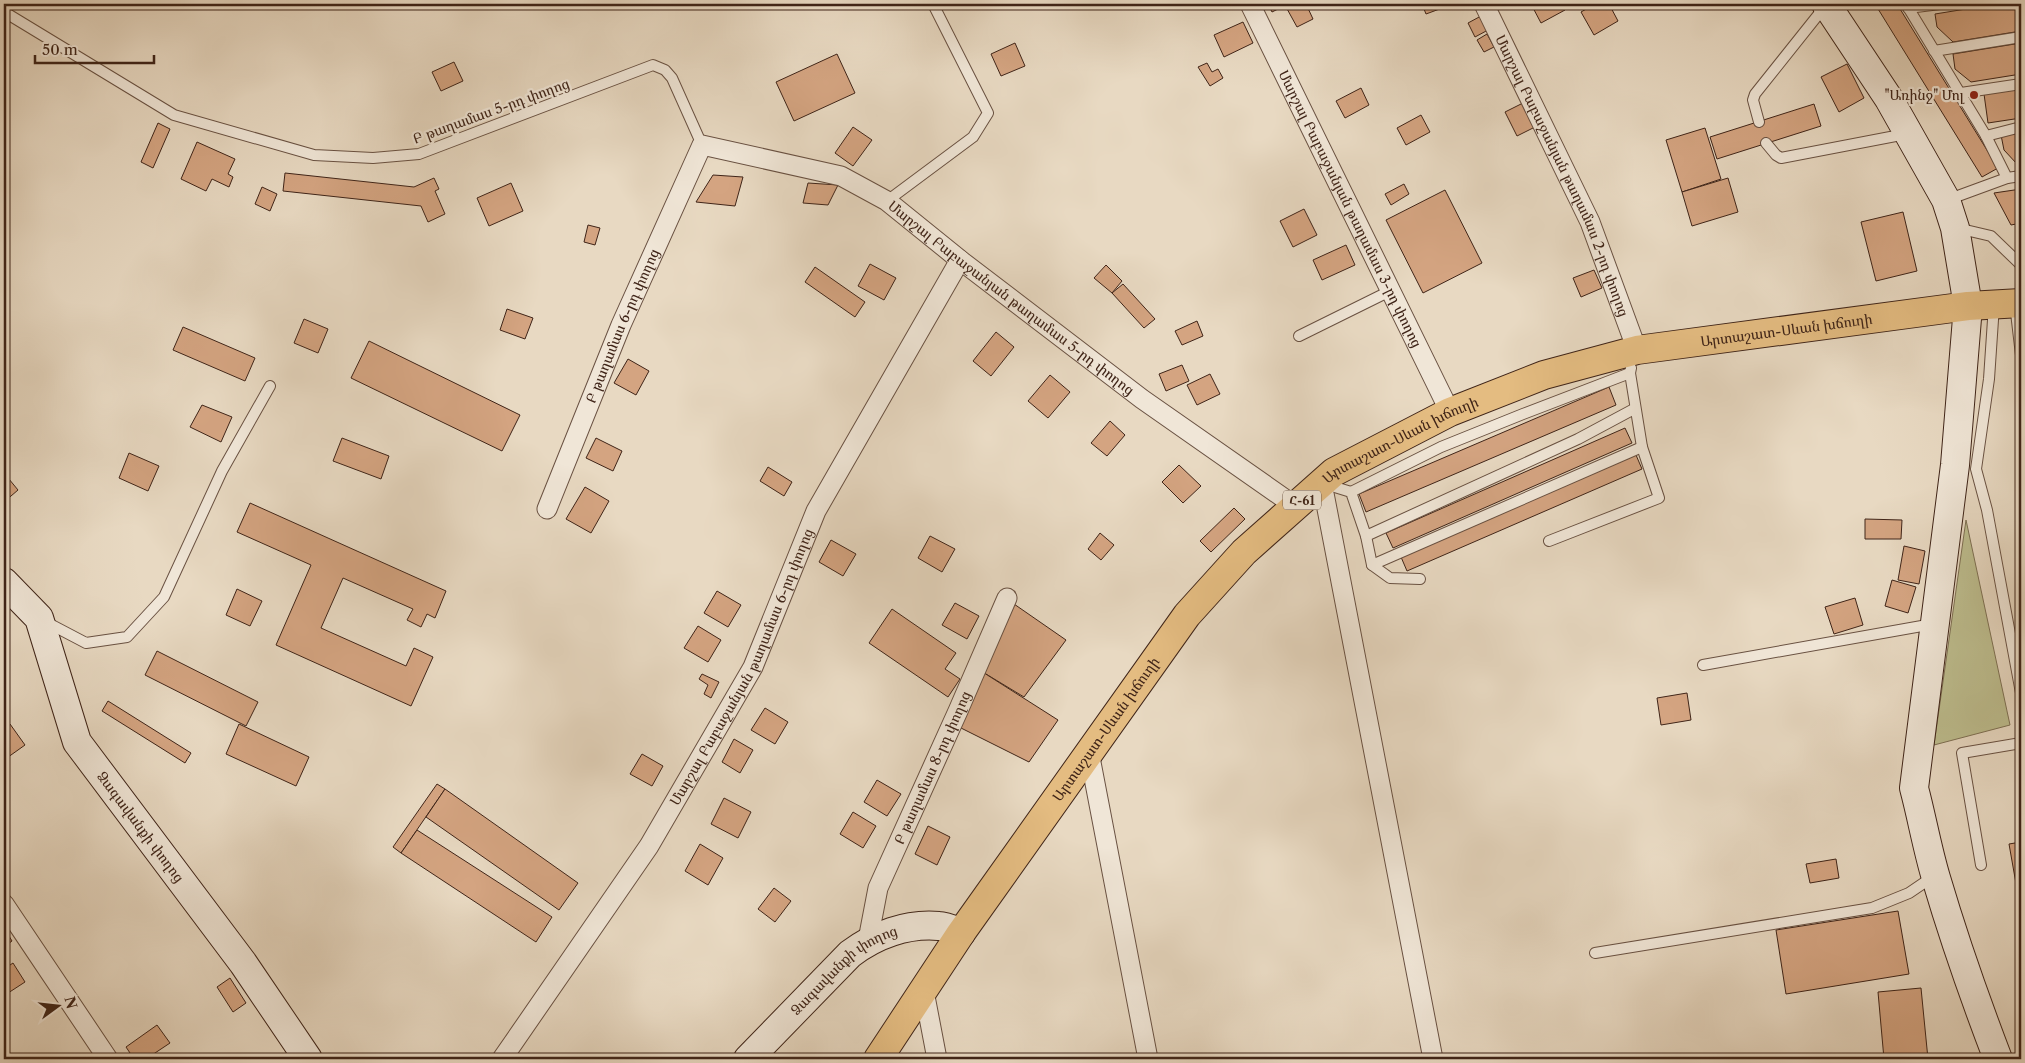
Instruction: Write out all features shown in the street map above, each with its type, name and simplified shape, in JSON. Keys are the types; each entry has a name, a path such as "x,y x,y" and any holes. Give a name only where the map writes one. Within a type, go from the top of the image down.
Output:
{"main road":[{"name":"Արտաշատ-Սևան խճուղի","path":"878,1059 961,933 1187,615 1244,552 1334,472 1450,412 1544,375 1999,304"}],"street":[{"name":"Մարշալ Բաբաջանյան թաղամաս 3-րդ փողոց","path":"1250,4 1450,412"},
{"name":"Մարշալ Բաբաջանյան թաղամաս 2-րդ փողոց","path":"1484,4 1590,222 1633,362"},
{"path":"1826,4 1910,133 1946,200 1955,228 1999,304 1955,465 1914,788 1924,823 1935,876 1964,970 1998,1059"},
{"name":"Մարշալ Բաբաջանյան թաղամաս 5-րդ փողոց","path":"702,144 841,176 887,201 960,260 1142,399 1295,506"},
{"name":"Բ թաղամաս 6-րդ փողոց","path":"547,509 620,325 702,144"},
{"name":"Մարշալ Բաբաջանյան թաղամաս 6-րդ փողոց","path":"502,1059 649,846 754,667 816,511 960,260"},
{"path":"1322,483 1433,1059"},
{"name":"Ձագավանքի փողոց","path":"4,582 39,618 76,742 243,963 308,1059"},
{"name":"Բ թաղամաս 8-րդ փողոց","path":"868,940 878,888 958,712 1007,598"},
{"path":"1088,752 1148,1059"},
{"path":"4,904 108,1059"},
{"name":"Ձագավանքի փողոց","path":"748,1059 850,954 868,940 890,932 921,926 940,926 961,933"},
{"path":"924,991 936,1059"}],"lane":[{"path":"887,201 973,136 988,113 933,4"},
{"path":"1759,122 1754,100 1755,94 1826,4"},
{"path":"1940,4 1907,6 1961,93 2008,178"},
{"name":"Բ թաղամաս 5-րդ փողոց","path":"4,10 174,115 314,155 373,158 419,154 652,65 665,70 672,78 702,144"},
{"path":"1934,51 2021,37"},
{"path":"1961,93 2021,84"},
{"path":"1986,136 2021,126"},
{"path":"1766,143 1781,158 1910,133"},
{"path":"1946,200 2008,178 2021,176"},
{"path":"1955,228 1991,236 2021,265"},
{"path":"1299,336 1390,291"},
{"path":"1999,304 2021,355"},
{"path":"1999,304 1976,469 1987,510 2021,692"},
{"path":"1322,483 1351,492 1442,447 1523,414 1633,362 1634,409 1642,447 1659,498 1549,541"},
{"path":"39,618 86,644 127,637 164,597 222,471 270,386"},
{"path":"1366,536 1578,439 1634,409"},
{"path":"1372,565 1642,447"},
{"path":"1351,492 1366,536 1372,565 1390,578 1420,580"},
{"path":"1703,665 1934,624"},
{"path":"1981,865 1962,753 2021,743"},
{"path":"1594,953 1872,908 1908,893 1935,876"}],"green space":[{"path":"1966,520 2010,725 1934,745"}],"building":[{"path":"1268,4 1283,4 1284,6 1272,12"},
{"path":"1292,4 1306,4 1313,19 1297,27 1286,7"},
{"path":"1422,4 1444,4 1445,7 1426,14"},
{"path":"1531,4 1561,4 1565,10 1541,23"},
{"path":"1595,4 1609,4 1618,21 1594,35 1581,12"},
{"path":"1875,4 1897,4 1998,168 1982,177"},
{"path":"1997,4 2021,4 2021,31 1953,42 1937,27 1935,14"},
{"path":"1481,16 1488,30 1475,37 1468,23"},
{"path":"1243,22 1253,43 1224,57 1214,35"},
{"path":"1487,34 1494,47 1484,52 1477,40"},
{"path":"1015,43 1025,66 1001,76 991,54"},
{"path":"2021,43 2021,74 1971,82 1955,69 1953,54"},
{"path":"837,54 855,93 794,121 776,82"},
{"path":"454,62 463,81 441,91 432,72"},
{"path":"1207,63 1212,72 1218,69 1223,78 1210,86 1198,67"},
{"path":"1847,64 1864,98 1839,112 1821,77"},
{"path":"1361,88 1369,105 1345,118 1336,101"},
{"path":"2021,88 2021,118 1988,123 1984,94"},
{"path":"1523,103 1535,127 1517,136 1505,112"},
{"path":"1814,104 1821,126 1717,159 1710,137"},
{"path":"1421,115 1430,132 1406,145 1397,128"},
{"path":"158,123 170,129 153,168 141,162"},
{"path":"853,127 872,140 853,166 835,153"},
{"path":"1705,128 1721,179 1682,192 1666,140"},
{"path":"2021,132 2021,163 2017,164 2004,150 2001,135"},
{"path":"197,142 235,159 228,174 233,177 229,187 212,179 206,191 181,179"},
{"path":"285,173 414,187 434,178 439,189 435,191 445,214 428,222 421,206 283,191"},
{"path":"713,175 743,177 735,206 696,202"},
{"path":"1728,178 1738,212 1692,226 1682,192"},
{"path":"511,183 523,211 489,226 477,198"},
{"path":"808,183 838,185 828,205 803,203"},
{"path":"1404,184 1409,194 1391,205 1385,194"},
{"path":"262,187 277,194 270,211 255,204"},
{"path":"2021,189 2021,223 2011,225 1994,193"},
{"path":"1445,190 1482,263 1423,293 1386,220"},
{"path":"1304,209 1317,235 1293,247 1280,221"},
{"path":"1903,212 1917,271 1876,281 1861,222"},
{"path":"588,225 600,228 595,245 584,242"},
{"path":"1346,245 1355,265 1322,280 1313,260"},
{"path":"870,264 896,278 884,300 858,286"},
{"path":"1106,265 1122,281 1112,293 1094,278"},
{"path":"815,267 865,302 855,317 805,282"},
{"path":"1594,270 1602,288 1581,297 1573,278"},
{"path":"1123,284 1155,319 1144,328 1112,293"},
{"path":"507,309 533,318 525,339 500,330"},
{"path":"304,319 328,329 318,353 294,343"},
{"path":"1197,321 1203,336 1182,345 1175,331"},
{"path":"183,327 255,358 245,381 173,350"},
{"path":"996,332 1014,347 991,376 973,361"},
{"path":"369,341 520,415 502,451 351,378"},
{"path":"628,359 649,371 636,395 614,383"},
{"path":"1182,365 1189,381 1166,391 1159,374"},
{"path":"1210,374 1220,394 1197,405 1187,385"},
{"path":"1050,375 1070,392 1048,418 1028,401"},
{"path":"1609,387 1616,405 1366,512 1359,494"},
{"path":"202,405 232,417 221,442 190,427"},
{"path":"1110,421 1125,435 1107,456 1091,443"},
{"path":"1625,428 1632,443 1393,548 1386,533"},
{"path":"342,438 389,456 381,479 333,461"},
{"path":"596,438 622,451 613,471 586,458"},
{"path":"129,453 159,466 148,491 119,478"},
{"path":"1636,455 1642,469 1407,571 1401,557"},
{"path":"1179,465 1201,486 1183,503 1162,482"},
{"path":"768,467 792,482 784,496 760,481"},
{"path":"4,473 18,490 4,502"},
{"path":"585,487 609,501 591,533 566,519"},
{"path":"250,503 446,591 435,618 427,614 421,627 407,620 413,609 343,578 321,628 406,666 414,648 433,657 411,706 276,645 311,565 237,532"},
{"path":"1234,508 1245,519 1211,552 1200,541"},
{"path":"1865,519 1902,520 1901,539 1865,539"},
{"path":"1100,533 1114,545 1101,560 1088,549"},
{"path":"930,536 955,549 942,572 918,558"},
{"path":"831,540 856,554 843,576 819,562"},
{"path":"1904,546 1925,551 1919,584 1898,580"},
{"path":"1892,580 1916,587 1908,613 1885,606"},
{"path":"237,589 262,601 250,626 226,615"},
{"path":"717,591 741,605 728,627 704,613"},
{"path":"1855,598 1863,625 1834,634 1825,607"},
{"path":"955,603 979,616 967,639 942,625"},
{"path":"1014,604 1066,640 1024,697 981,671"},
{"path":"892,609 956,653 945,669 960,679 948,697 869,643"},
{"path":"698,626 721,640 708,662 684,648"},
{"path":"157,651 258,702 246,726 145,675"},
{"path":"981,671 1058,720 1029,762 957,726"},
{"path":"702,674 719,682 711,698 704,694 708,685 699,679"},
{"path":"1687,693 1691,720 1661,725 1657,698"},
{"path":"108,701 191,753 185,763 102,711"},
{"path":"765,708 788,722 775,744 751,730"},
{"path":"10,724 25,745 4,760 4,729"},
{"path":"239,724 309,757 296,786 226,754"},
{"path":"734,739 753,750 740,773 722,762"},
{"path":"642,754 663,766 652,786 630,774"},
{"path":"877,780 901,794 887,816 864,802"},
{"path":"437,784 445,789 401,853 393,847"},
{"path":"445,789 578,883 559,910 426,817"},
{"path":"724,798 751,812 738,838 711,824"},
{"path":"853,812 876,826 863,848 840,834"},
{"path":"928,826 950,837 937,865 915,854"},
{"path":"417,830 552,917 536,942 401,853"},
{"path":"2021,842 2021,912 2009,844"},
{"path":"700,844 723,858 708,885 685,871"},
{"path":"1836,859 1839,878 1810,883 1806,864"},
{"path":"774,888 791,901 775,922 758,909"},
{"path":"1898,911 1909,974 1786,994 1776,930"},
{"path":"4,928 12,941 4,947"},
{"path":"13,963 25,982 5,995 4,969"},
{"path":"230,978 246,1003 233,1012 217,987"},
{"path":"1921,988 1928,1059 1884,1059 1878,992"},
{"path":"157,1025 170,1043 146,1059 134,1059 126,1047"}],"place":[{"name":"\"Առինջ\" Մոլ","path":"1974,95"}]}
